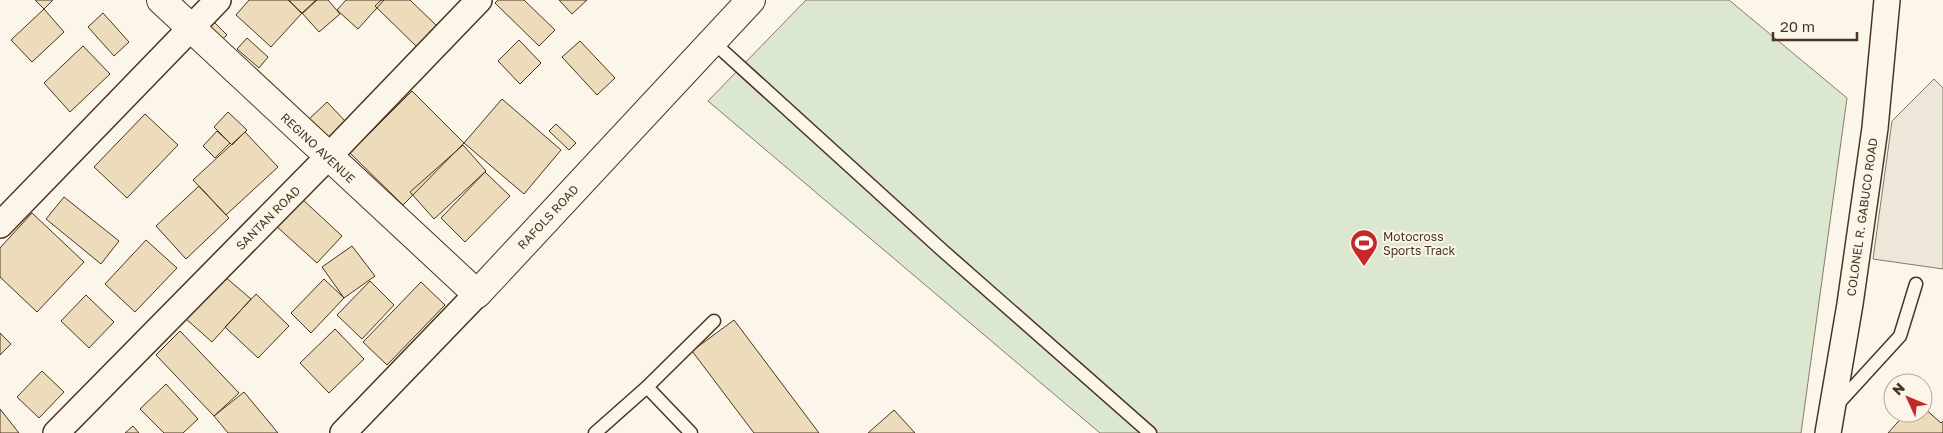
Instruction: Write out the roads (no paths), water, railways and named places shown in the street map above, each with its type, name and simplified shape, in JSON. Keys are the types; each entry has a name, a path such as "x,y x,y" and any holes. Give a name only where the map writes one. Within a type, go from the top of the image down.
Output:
{"street":[{"name":"REGINO AVENUE","path":"161,0 476,294"},
{"path":"0,225 218,0"},
{"name":"SANTAN ROAD","path":"56,433 328,157 479,0"},
{"name":"RAFOLS ROAD","path":"344,433 751,0"},
{"name":"COLONEL R. GABUCO ROAD","path":"1830,421 1850,304 1875,128 1887,0"}],"lane":[{"path":"712,41 942,250 1150,433"},
{"path":"1830,421 1900,336 1916,284"},
{"path":"595,433 647,387 714,321"},
{"path":"647,387 691,433"}],"place":[{"name":"Motocross Sports Track","path":"1364,267"}]}
